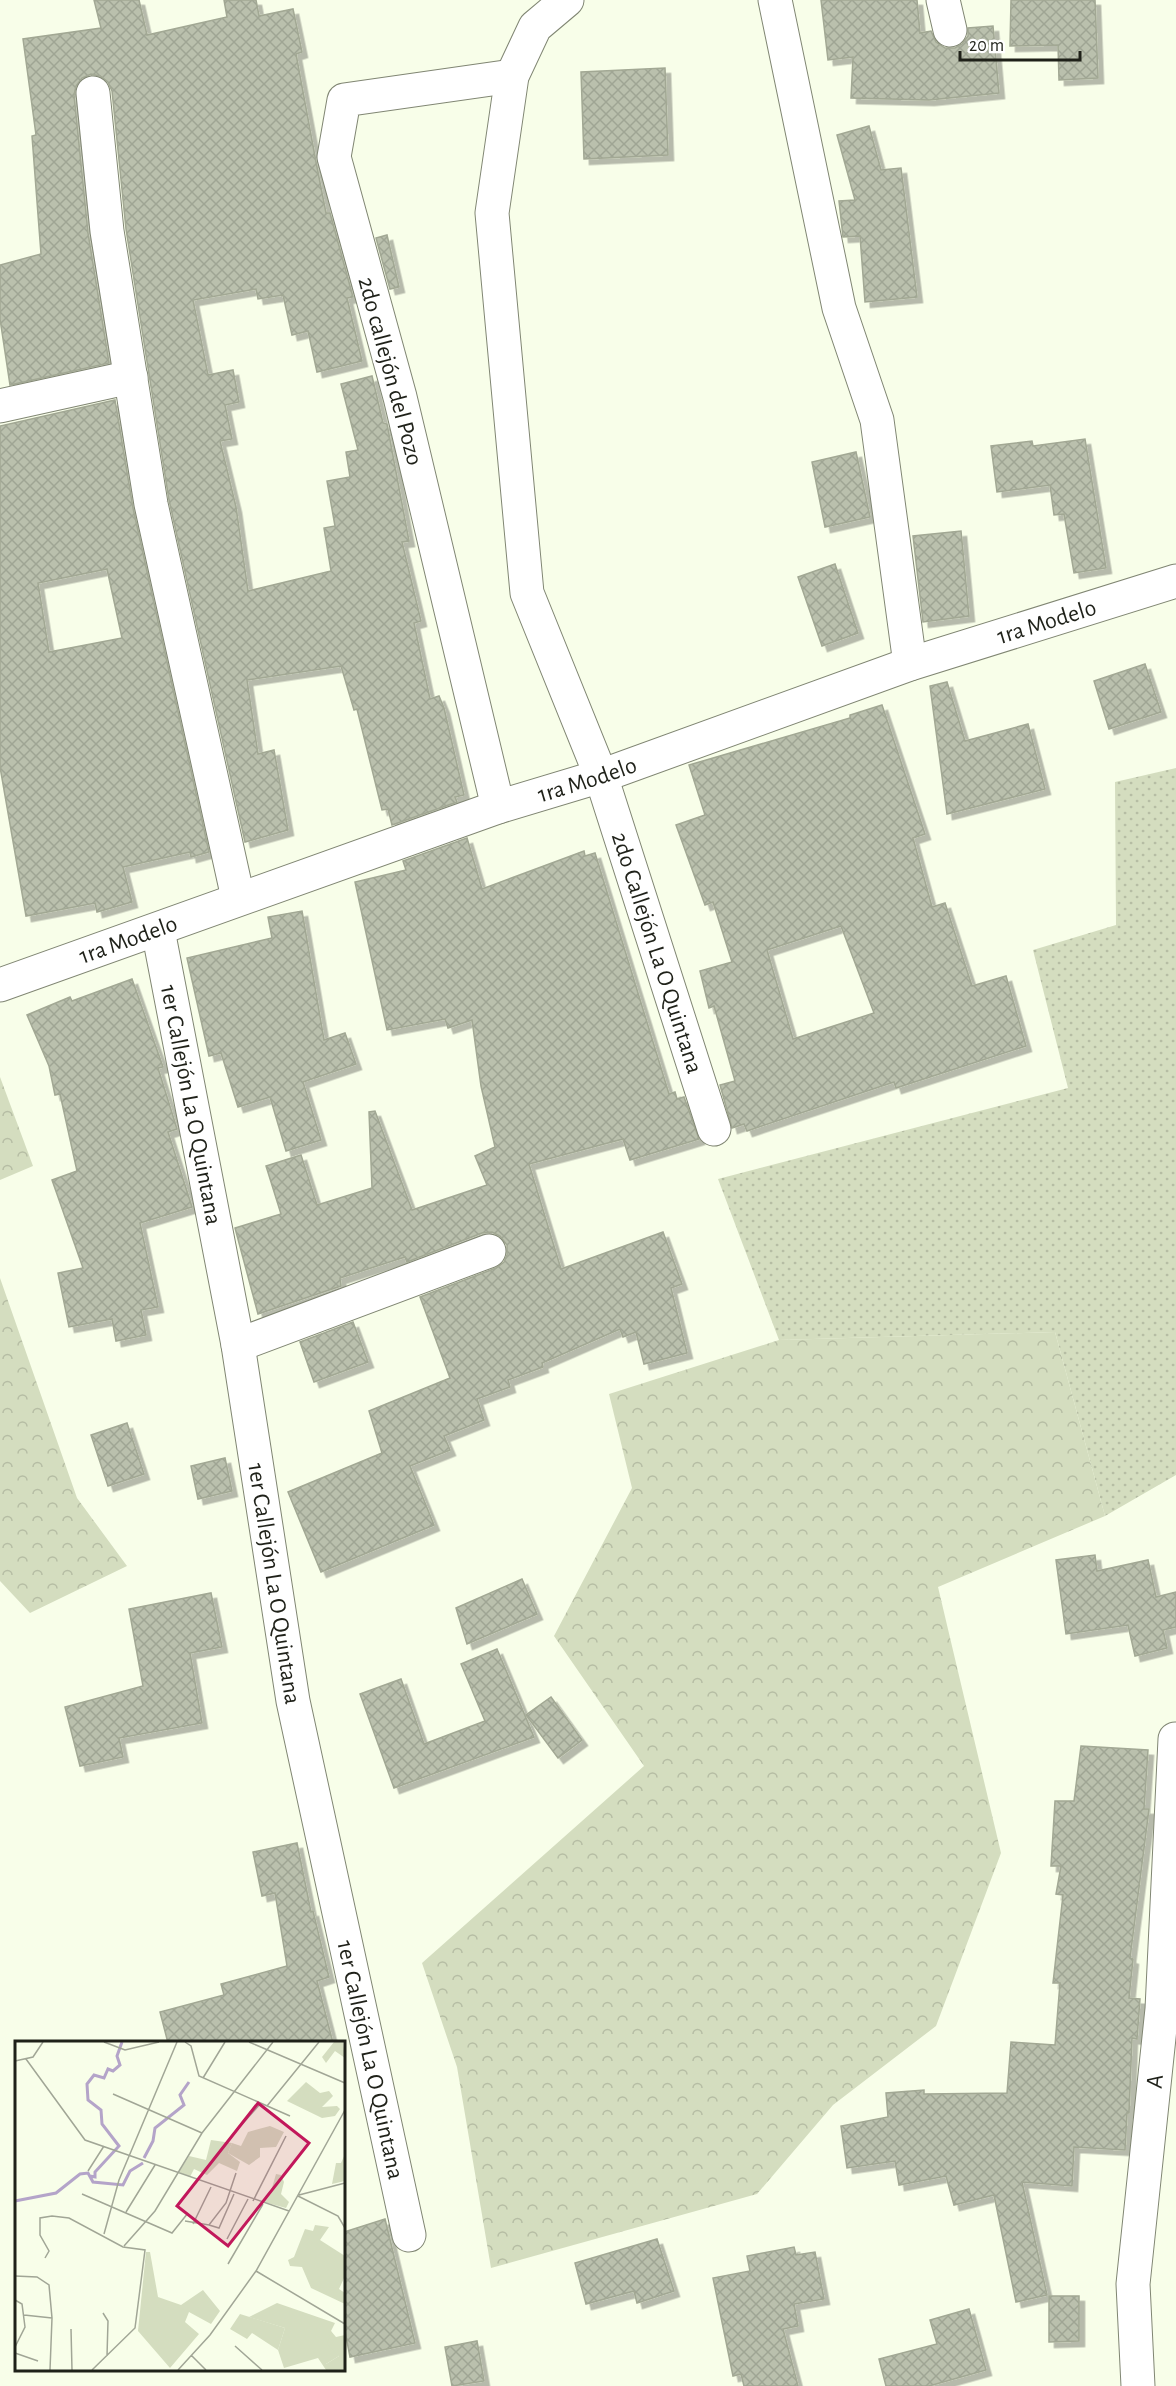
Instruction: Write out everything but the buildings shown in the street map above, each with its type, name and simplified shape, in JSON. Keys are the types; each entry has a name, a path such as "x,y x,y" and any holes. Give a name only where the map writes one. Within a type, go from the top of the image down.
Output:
{"street":[{"name":"2do Callejón La O Quintana","path":"567,0 535,27 512,76 492,213 527,593 601,776 714,1129"},
{"path":"775,0 839,308 877,420 910,664"},
{"name":"2do callejón del Pozo","path":"498,807 400,397 334,157 344,100 512,76"},
{"path":"93,93 107,231 151,504 238,898"},
{"path":"0,406 131,377"},
{"name":"1ra Modelo","path":"0,985 158,930 238,898 498,807 601,776 910,664 1176,581"},
{"name":"1er Callejón La O Quintana","path":"158,930 238,1345 293,1701 409,2235"},
{"path":"238,1345 489,1251"},
{"name":"A","path":"1138,2386 1133,2284 1162,2009 1175,1739"}],"green space":[{"path":"1176,768 1176,1475 1105,1516 1055,1332 779,1340 718,1179 1068,1088 1033,950 1116,925 1115,782"},
{"path":"0,1077 33,1166 0,1180"},
{"path":"0,1278 77,1498 127,1566 30,1613 0,1581"},
{"path":"1055,1332 1105,1516 938,1587 1001,1853 936,2026 833,2105 757,2194 491,2268 457,2067 422,1963 644,1766 554,1636 632,1488 609,1394 779,1340"}]}
